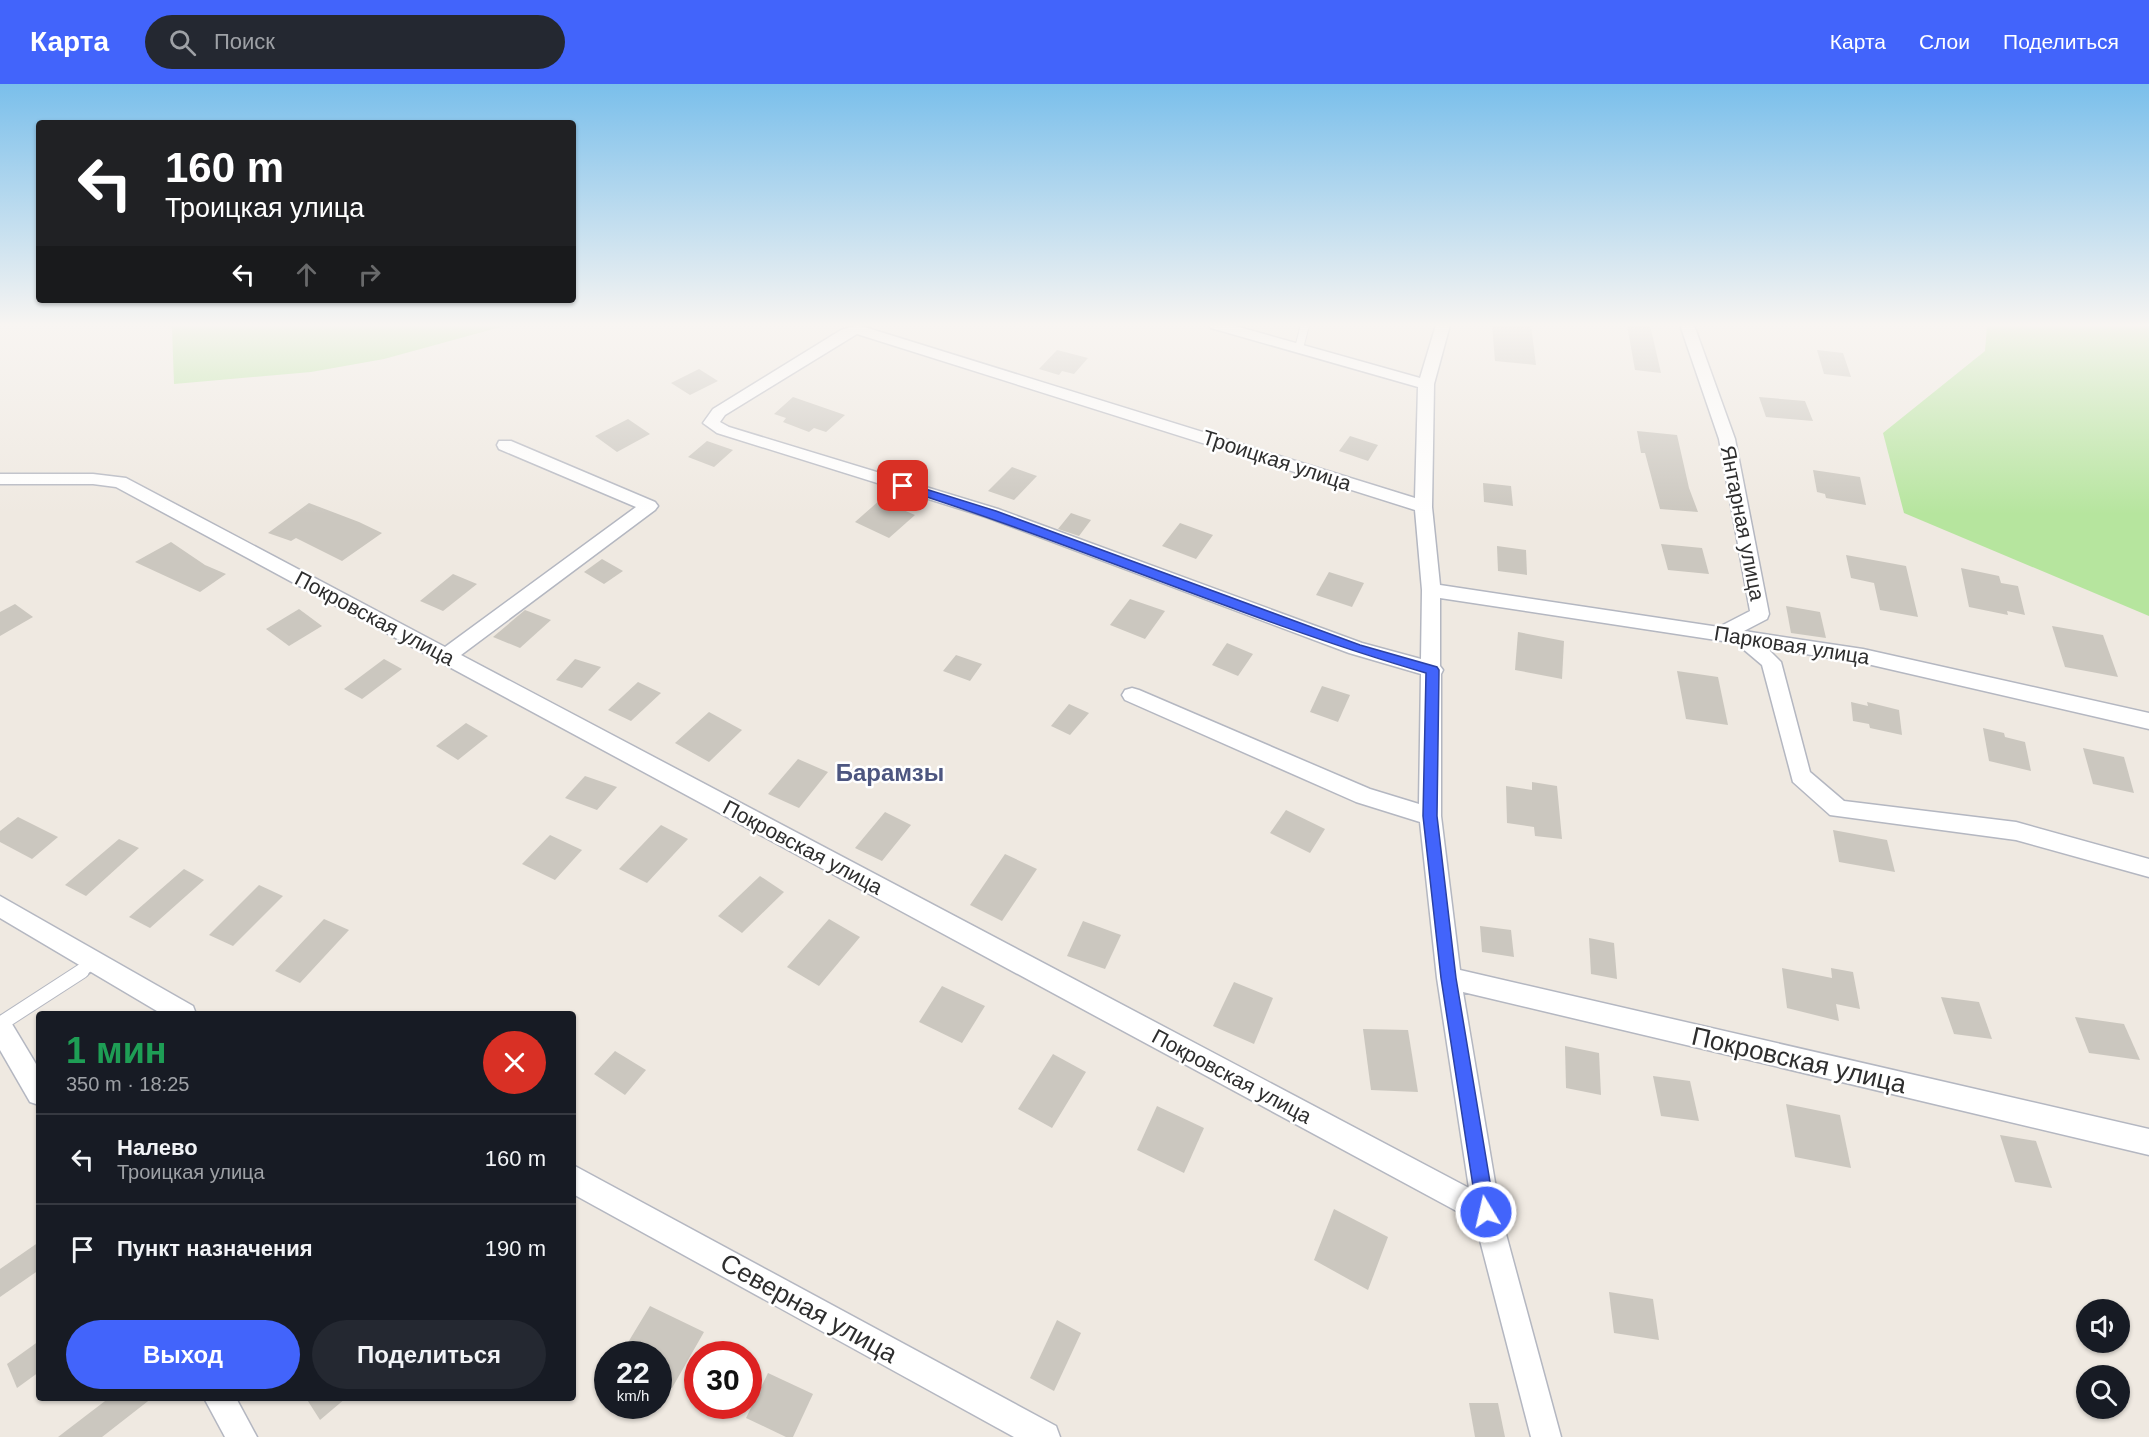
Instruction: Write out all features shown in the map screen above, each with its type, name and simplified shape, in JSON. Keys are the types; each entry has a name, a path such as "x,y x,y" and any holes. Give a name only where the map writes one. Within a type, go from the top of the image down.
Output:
{"street":[{"name":"Троицкая улица","path":"757,388 719,412 711,423 723,430 992,513 1356,648 1433,670"},
{"name":"Троицкая улица","path":"1048,388 1423,507"},
{"path":"1426,388 1423,507 1431,590 1433,670 1430,816 1449,978 1486,1212 1546,1437"},
{"name":"Янтарная улица","path":"1709,388 1727,439 1760,614 1731,635"},
{"path":"447,656 649,506 505,445"},
{"name":"Покровская улица","path":"0,478 93,479 120,482 1486,1212"},
{"name":"Парковая улица","path":"1431,590 1863,656 2149,721"},
{"path":"1731,635 1771,662 1801,776 1838,809 2016,831 2149,868"},
{"path":"1132,695 1364,796 1430,816"},
{"path":"0,906 179,1011"},
{"name":"Покровская улица","path":"1449,978 2149,1142"},
{"path":"0,1026 36,1088"},
{"name":"Северная улица","path":"576,1181 1045,1437"},
{"path":"221,1401 242,1437"}],"lane":[{"path":"0,1026 96,962"}],"green space":[{"path":"1939,388 2149,388 2149,616 1904,513 1883,433"}],"building":[{"path":"679,388 704,388 690,395"},
{"path":"793,397 845,415 826,432 814,428 809,432 783,422 786,418 774,414"},
{"path":"1759,397 1805,401 1813,421 1766,417"},
{"path":"628,419 650,434 617,452 595,436"},
{"path":"1637,431 1677,435 1689,488 1698,512 1660,509 1645,453 1641,453"},
{"path":"1350,436 1378,445 1368,461 1339,451"},
{"path":"707,441 733,450 714,467 688,457"},
{"path":"1012,467 1037,476 1014,500 988,491"},
{"path":"1813,470 1860,477 1866,505 1826,498 1825,494 1817,492"},
{"path":"1483,483 1511,486 1513,506 1484,502"},
{"path":"880,500 915,515 889,538 855,522"},
{"path":"309,503 382,533 342,561 296,538 291,541 268,533"},
{"path":"1071,513 1091,520 1079,536 1058,529"},
{"path":"1180,523 1213,535 1196,559 1162,546"},
{"path":"171,542 205,565 226,574 200,592 135,562"},
{"path":"1661,544 1702,548 1709,574 1668,570"},
{"path":"1497,546 1526,550 1527,575 1498,571"},
{"path":"1846,555 1906,566 1918,617 1880,610 1874,583 1851,578"},
{"path":"602,559 623,571 604,584 584,572"},
{"path":"1961,568 1999,576 2001,583 2018,586 2025,615 2007,611 2008,615 1969,607"},
{"path":"1329,572 1364,583 1352,607 1316,595"},
{"path":"453,574 477,584 443,611 420,601"},
{"path":"1130,599 1165,611 1145,639 1110,625"},
{"path":"15,604 33,617 0,636 0,612"},
{"path":"1786,606 1820,612 1826,638 1791,633"},
{"path":"299,609 322,626 289,646 266,629"},
{"path":"525,610 551,620 520,648 493,637"},
{"path":"2052,626 2103,635 2118,677 2065,667"},
{"path":"1518,632 1564,641 1562,679 1515,670"},
{"path":"1227,643 1253,654 1238,676 1212,665"},
{"path":"956,655 982,664 970,681 943,671"},
{"path":"384,659 402,669 362,699 344,689"},
{"path":"575,659 601,667 582,688 556,680"},
{"path":"1677,671 1718,677 1728,725 1686,719"},
{"path":"638,682 661,693 631,721 608,710"},
{"path":"1322,686 1350,695 1338,722 1310,712"},
{"path":"1851,702 1868,706 1867,702 1899,710 1902,735 1870,728 1869,724 1853,721"},
{"path":"1069,704 1089,713 1070,735 1051,726"},
{"path":"709,712 742,730 709,762 675,743"},
{"path":"466,723 488,736 458,760 436,746"},
{"path":"1983,728 2004,733 2005,737 2025,742 2031,771 1989,761"},
{"path":"2083,748 2124,757 2134,793 2093,784"},
{"path":"798,759 828,772 799,808 768,794"},
{"path":"585,776 617,787 597,810 565,798"},
{"path":"1532,782 1557,786 1562,839 1535,836 1534,827 1507,823 1506,786 1532,790"},
{"path":"1286,810 1325,829 1310,853 1270,833"},
{"path":"885,812 911,825 882,861 855,848"},
{"path":"18,817 58,837 32,859 0,842 0,831"},
{"path":"661,825 688,839 647,883 619,869"},
{"path":"1833,830 1887,840 1895,872 1839,862"},
{"path":"550,835 582,850 555,880 522,864"},
{"path":"119,839 139,848 86,896 65,885"},
{"path":"1005,854 1037,869 1002,921 970,905"},
{"path":"184,869 204,880 150,928 129,917"},
{"path":"760,876 784,892 742,933 718,916"},
{"path":"259,885 283,896 233,946 209,935"},
{"path":"324,919 349,930 300,983 275,971"},
{"path":"829,919 860,937 819,986 787,967"},
{"path":"1083,921 1121,935 1105,969 1067,956"},
{"path":"1480,926 1511,930 1514,957 1482,952"},
{"path":"1589,938 1614,943 1617,979 1591,974"},
{"path":"1782,968 1832,978 1831,968 1853,972 1860,1009 1836,1004 1839,1021 1787,1008"},
{"path":"1234,982 1273,998 1254,1044 1213,1026"},
{"path":"942,986 985,1006 962,1043 919,1022"},
{"path":"1941,997 1979,1002 1992,1039 1954,1034"},
{"path":"2075,1017 2124,1024 2140,1060 2089,1053"},
{"path":"1363,1029 1408,1030 1418,1092 1371,1090"},
{"path":"1565,1046 1599,1053 1601,1095 1566,1088"},
{"path":"615,1051 646,1070 625,1095 594,1074"},
{"path":"1053,1054 1086,1072 1052,1128 1018,1109"},
{"path":"1653,1076 1690,1081 1699,1121 1661,1116"},
{"path":"1786,1104 1840,1115 1851,1168 1795,1157"},
{"path":"1157,1106 1204,1128 1184,1173 1137,1150"},
{"path":"2000,1135 2036,1141 2052,1188 2015,1182"},
{"path":"1334,1209 1388,1237 1368,1290 1314,1260"},
{"path":"36,1244 36,1272 0,1297 0,1269"},
{"path":"1609,1292 1653,1299 1659,1340 1614,1333"},
{"path":"650,1306 704,1332 699,1341 684,1341 684,1367 672,1388 672,1341 629,1341"},
{"path":"1057,1320 1081,1333 1054,1391 1030,1378"},
{"path":"36,1343 36,1374 17,1388 7,1364"},
{"path":"768,1373 813,1394 793,1437 786,1437 748,1419 762,1419 762,1385"},
{"path":"105,1401 148,1401 102,1437 58,1437"},
{"path":"308,1401 342,1401 320,1420"},
{"path":"1469,1403 1498,1403 1505,1437 1475,1437"}],"district":[{"name":"Барамзы","path":"890,772"}],"route":[{"path":"903,486 992,513 1356,648 1433,670 1430,816 1449,978 1486,1212"}]}
